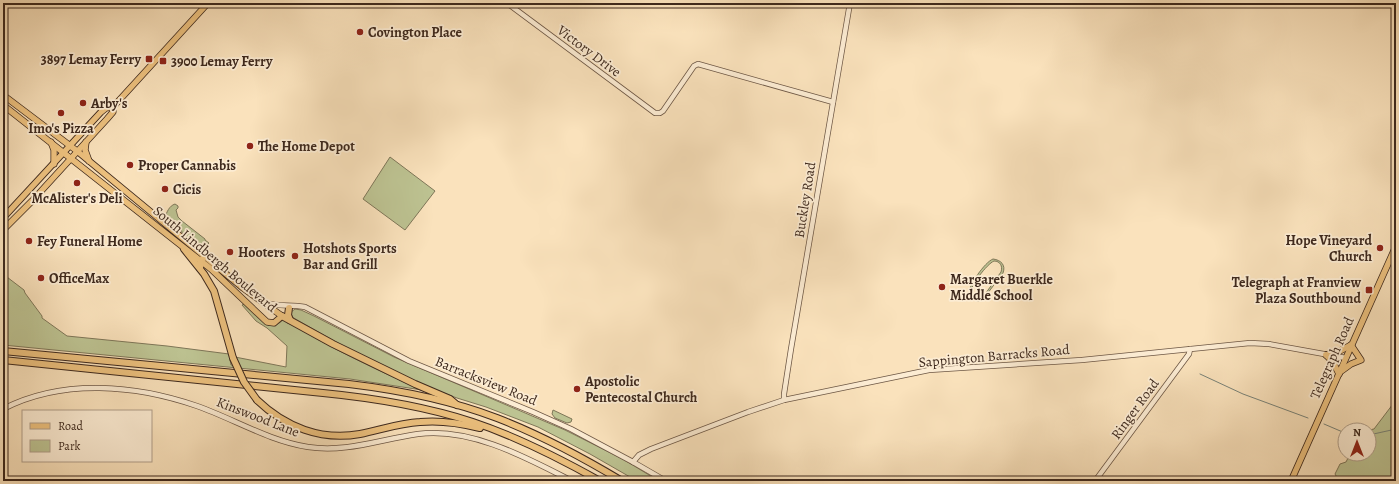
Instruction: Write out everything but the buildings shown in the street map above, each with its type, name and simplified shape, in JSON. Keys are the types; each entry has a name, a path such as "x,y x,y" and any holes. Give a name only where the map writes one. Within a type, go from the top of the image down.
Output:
{"highway":[{"path":"184,248 202,262 214,291 233,358 244,382 257,400 283,420 301,429 319,434 353,435 410,423 437,421 461,424 508,435"},
{"path":"289,308 288,314 290,320"},
{"path":"282,316 333,344 415,384 450,399 458,406"},
{"path":"3,351 368,386 424,397 497,418 538,435 622,481"},
{"path":"3,360 230,382 361,397 436,412 472,422 508,435 559,458 600,481"}],"main road":[{"path":"3,230 86,142 113,112 113,107 208,3"},
{"name":"South Lindbergh Boulevard","path":"3,95 89,161 202,262 227,283 266,322 274,323 282,316 264,302 202,262"},
{"name":"South Lindbergh Boulevard","path":"3,105 184,248"},
{"path":"3,218 106,108 113,107"},
{"path":"62,140 71,139 80,135"},
{"path":"51,142 54,150 54,164"},
{"path":"86,142 85,150 89,161"},
{"path":"62,168 72,165 80,165"},
{"name":"Telegraph Road","path":"1291,481 1396,246"},
{"path":"1351,345 1361,360 1351,364 1339,374 1333,362 1326,355 1340,351 1351,345"}],"street":[{"name":"Victory Drive","path":"506,3 652,112 659,114 666,108 694,66 698,64 833,102"},
{"name":"Buckley Road","path":"784,400 791,349 850,3"},
{"name":"Barracksview Road","path":"264,302 275,306 296,305 308,308 384,349 571,429 666,481"},
{"path":"282,316 289,308 296,305"},
{"name":"Sappington Barracks Road","path":"633,462 639,454 651,448 784,400 937,369 1076,360 1260,343 1346,358"},
{"name":"Ringer Road","path":"1095,481 1184,360 1190,349"},
{"name":"Kinswood Lane","path":"3,409 12,404 38,395 67,389 104,388 131,390 162,396 198,406 276,439 309,447 347,448 418,434 443,433 467,436 498,447 572,481"}],"green space":[{"path":"390,157 435,191 405,230 363,199"},
{"path":"175,204 178,206 176,210 178,217 209,243 206,246 202,248 197,246 182,233 181,230 180,231 168,222 165,217 167,211"},
{"path":"993,259 1002,263 1004,268 1003,273 984,298 979,301 973,300 969,294 969,290 974,280","holes":["996,261 1001,266 1001,272 983,297 979,299 974,298 970,294 973,286 987,266"]},
{"path":"3,274 24,290 42,318 67,336 229,354 231,365 238,366 235,357 286,367 287,346 267,328 256,321 242,305 244,304 268,325 277,324 284,319 334,348 422,390 350,379 3,345"},
{"path":"295,309 314,316 394,357 565,430 621,458 659,481 637,481 538,427 425,386 343,346 292,317 291,312"},
{"path":"1396,400 1396,481 1339,481 1335,474 1340,464 1346,462 1377,462 1377,425"},
{"path":"553,410 572,419 571,422 567,423 555,418 552,414"}],"waterway":[{"path":"1200,374 1243,394 1308,418"},
{"path":"1324,424 1337,430"},
{"path":"1377,433 1396,429"}],"place":[{"name":"Covington Place","path":"360,32"},
{"name":"3897 Lemay Ferry","path":"149,59"},
{"name":"3900 Lemay Ferry","path":"163,61"},
{"name":"Arby's","path":"83,103"},
{"name":"Imo's Pizza","path":"61,113"},
{"name":"The Home Depot","path":"250,146"},
{"name":"Proper Cannabis","path":"130,165"},
{"name":"McAlister's Deli","path":"77,183"},
{"name":"Cicis","path":"165,189"},
{"name":"Fey Funeral Home","path":"29,241"},
{"name":"Hope Vineyard Church","path":"1380,248"},
{"name":"Hooters","path":"230,252"},
{"name":"Hotshots Sports Bar and Grill","path":"295,256"},
{"name":"OfficeMax","path":"41,278"},
{"name":"Margaret Buerkle Middle School","path":"942,287"},
{"name":"Telegraph at Franview Plaza Southbound","path":"1369,290"},
{"name":"Apostolic Pentecostal Church","path":"577,389"}]}
